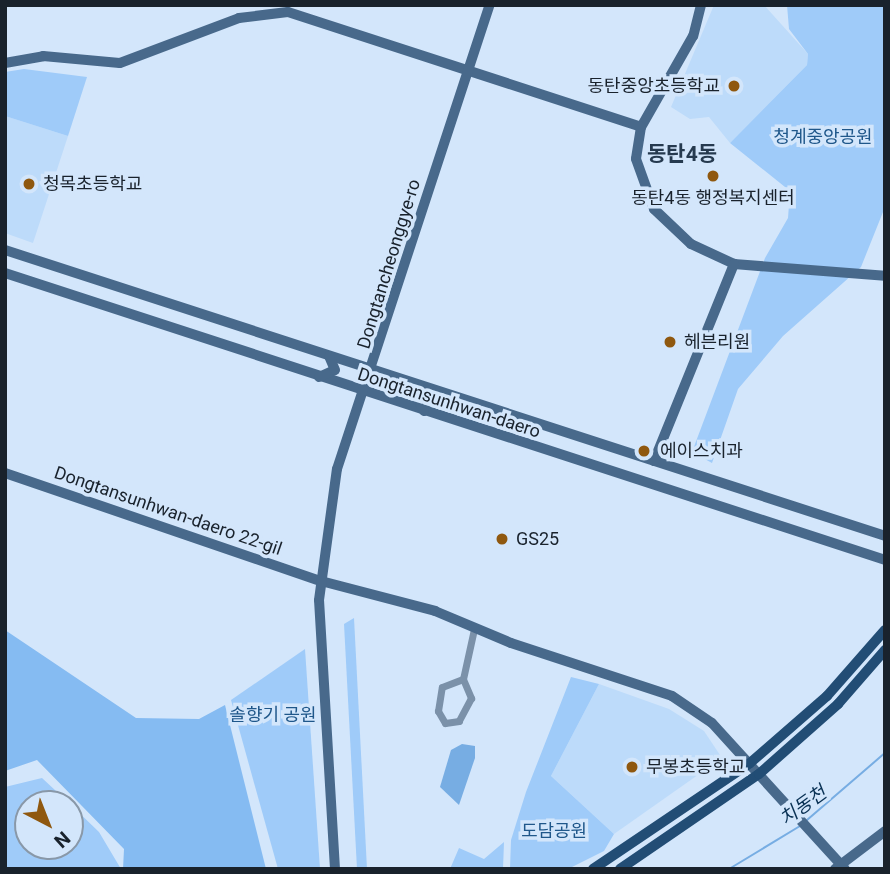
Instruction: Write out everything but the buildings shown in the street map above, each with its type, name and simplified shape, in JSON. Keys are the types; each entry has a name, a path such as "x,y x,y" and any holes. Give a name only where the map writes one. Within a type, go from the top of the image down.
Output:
{"main road":[{"path":"593,869 750,763 827,696 885,630"},
{"path":"620,869 759,774 838,704 885,650"}],"street":[{"name":"Dongtancheonggye-ro","path":"335,869 321,581 337,469 373,370 490,5"},
{"path":"701,5 693,36 641,127 636,159 654,209 691,244 734,264 885,276"},
{"path":"5,63 43,56 120,63 239,18 288,12 468,68 641,127"},
{"name":"Dongtansunhwan-daero","path":"5,250 885,536"},
{"path":"654,461 734,264"},
{"name":"Dongtansunhwan-daero","path":"5,273 364,393 881,557"},
{"path":"318,377 335,370 325,354"},
{"path":"425,412 417,398 435,390"},
{"name":"Dongtansunhwan-daero 22-gil","path":"5,473 321,581 423,607 474,629 672,696 712,723 826,848 840,867"},
{"path":"463,679 443,687 438,710 445,723 459,721 471,698 463,679 474,629"},
{"path":"840,867 885,831"}],"shaded area":[{"name":"동탄중앙초등학교","path":"714,5 764,5 808,54 807,65 730,143 709,117 690,119 671,107"},
{"name":"청목초등학교","path":"5,116 68,136 33,243 5,233"},
{"path":"5,630 136,718 199,719 225,705 266,869 123,869 124,849 84,808 84,790 66,790 37,760 5,771"},
{"name":"무봉초등학교","path":"599,684 669,709 704,731 722,758 614,834 551,776"},
{"path":"462,744 475,746 475,758 459,805 440,787 451,750"}],"green space":[{"name":"청계중앙공원","path":"787,5 885,5 885,207 861,267 783,336 738,389 712,463 692,452 765,258 788,218 790,191 730,143 807,65 808,54 789,29"},
{"path":"24,69 87,77 68,136 5,116 5,72"},
{"path":"354,618 367,869 357,869 344,624"},
{"name":"솔향기 공원","path":"305,649 320,869 278,869 231,700"},
{"name":"도담공원","path":"571,677 599,684 551,776 614,834 604,851 568,869 510,869 511,840 526,792"},
{"path":"42,778 55,790 14,790 14,860 84,860 84,818 99,832 121,869 5,869 5,787"},
{"path":"504,842 503,869 450,869 459,848 484,859"}],"waterway":[{"name":"치동천","path":"807,820 885,753"},
{"name":"치동천","path":"729,869 800,826"}],"place":[{"name":"동탄중앙초등학교","path":"734,86"},
{"name":"동탄4동 행정복지센터","path":"713,176"},
{"name":"청목초등학교","path":"29,184"},
{"name":"헤븐리원","path":"670,342"},
{"name":"에이스치과","path":"644,451"},
{"name":"GS25","path":"502,539"},
{"name":"무봉초등학교","path":"632,767"}],"district":[{"name":"동탄4동","path":"682,154"}]}
